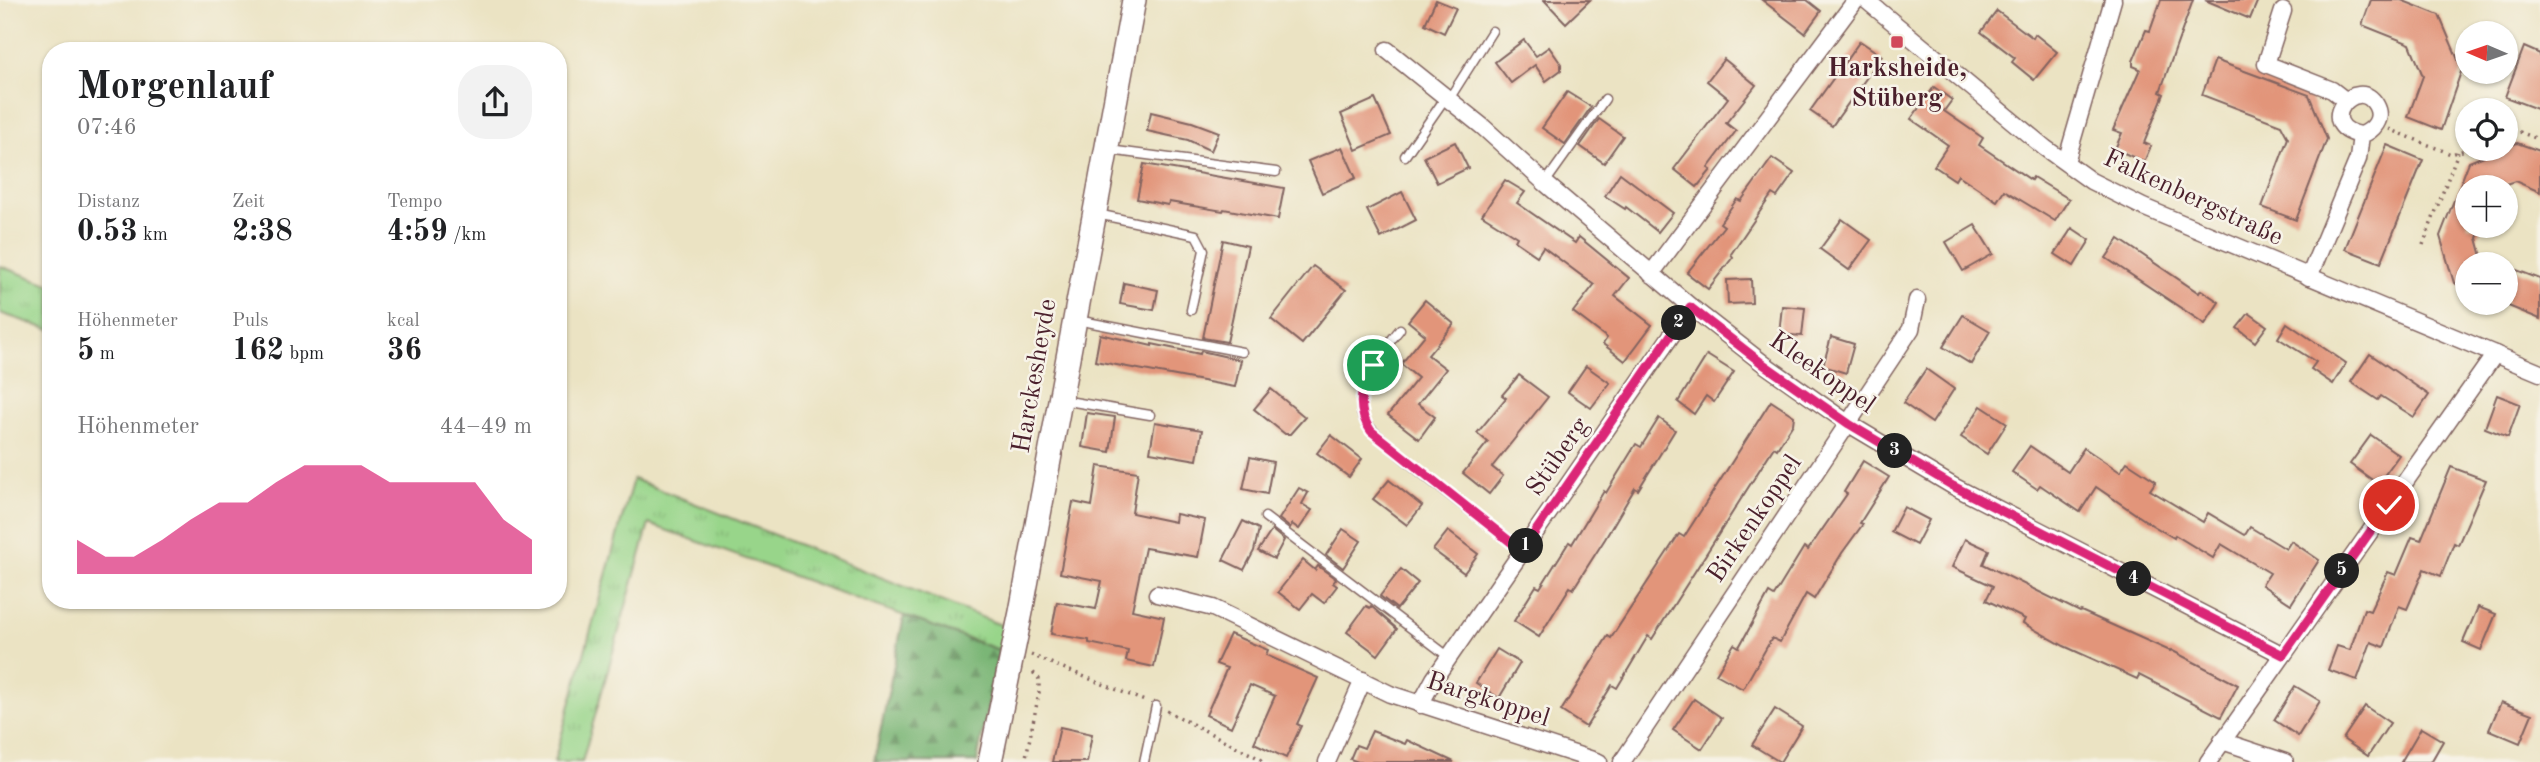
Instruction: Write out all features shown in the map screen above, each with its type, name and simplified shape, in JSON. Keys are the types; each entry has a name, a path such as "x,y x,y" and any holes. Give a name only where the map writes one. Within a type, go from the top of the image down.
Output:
{"main road":[{"name":"Harckesheyde","path":"990,762 1021,612 1134,0"}],"street":[{"path":"1651,274 1856,0"},
{"name":"Falkenbergstraße","path":"1866,0 2045,148 2091,181 2143,207 2540,373"},
{"path":"2066,162 2113,0"},
{"path":"2283,11 2266,64 2332,90 2345,100"},
{"name":"Kleekoppel","path":"1387,50 1483,127 1690,307 1763,364 1849,424 1953,486 2283,655"},
{"path":"2352,96 2369,97 2376,104 2379,114 2377,123 2371,132 2361,135 2349,133 2340,123 2339,110 2345,100 2352,96"},
{"path":"2309,277 2358,159 2361,135"},
{"name":"Birkenkoppel","path":"1622,762 1911,329 1917,300"},
{"name":"Stüberg","path":"1420,705 1449,657 1690,307"},
{"path":"2208,762 2495,354"},
{"name":"Bargkoppel","path":"1157,594 1213,608 1420,705 1599,762"},
{"path":"1327,762 1363,680"},
{"path":"2222,741 2285,762"}],"lane":[{"path":"1405,156 1492,32"},
{"path":"1545,183 1605,99"},
{"path":"1106,150 1276,172"},
{"path":"1094,213 1196,235 1204,250 1191,310"},
{"path":"1074,319 1242,352"},
{"path":"1399,329 1365,379 1361,399 1362,419 1371,431 1393,450 1522,551"},
{"path":"1059,400 1150,415"},
{"path":"1265,517 1449,657"},
{"path":"1144,762 1156,706"}],"path":[{"path":"2377,123 2451,155 2455,153"},
{"path":"2518,133 2540,140"},
{"path":"2423,245 2455,160"}],"green space":[{"path":"0,266 42,282 42,327 0,313"},
{"path":"633,479 1004,626 999,650 649,524 582,762 554,762"},
{"path":"904,616 999,650 977,762 874,762"}],"building":[{"path":"1436,0 1456,8 1444,33 1425,24"},
{"path":"1544,0 1590,0 1566,23"},
{"path":"1762,0 1807,0 1821,11 1805,33"},
{"path":"2161,0 2193,0 2160,92 2164,94 2144,143 2151,146 2144,162 2115,149 2122,133 2113,130 2140,69 2133,66 2133,61 2146,30 2150,31"},
{"path":"2205,0 2258,0 2250,19"},
{"path":"2371,0 2401,0 2439,15 2455,53 2457,84 2441,130 2408,117 2423,76 2410,44 2362,25"},
{"path":"1997,11 2033,38 2035,34 2057,52 2034,80 2012,62 2015,58 1981,32"},
{"path":"1524,40 1536,56 1549,47 1561,64 1561,70 1546,81 1535,65 1511,83 1495,62"},
{"path":"1860,41 1882,56 1832,126 1810,111"},
{"path":"2524,47 2540,54 2540,110 2518,102 2518,98 2505,97 2510,84 2518,84 2518,63"},
{"path":"1724,59 1756,85 1726,123 1736,131 1697,187 1674,169 1728,98 1707,81"},
{"path":"2215,60 2309,95 2327,139 2296,220 2262,207 2288,138 2281,125 2202,95"},
{"path":"1934,87 1952,100 1944,111 1983,138 1979,145 2031,180 2033,177 2069,199 2055,221 2004,190 1997,201 1958,175 1955,180 1934,166 1948,145 1911,119"},
{"path":"1567,92 1591,107 1565,144 1542,128"},
{"path":"1375,99 1391,135 1356,150 1341,114"},
{"path":"1151,112 1219,132 1211,151 1188,140 1147,131"},
{"path":"1599,119 1623,136 1604,163 1580,146"},
{"path":"1455,142 1468,168 1437,183 1424,157"},
{"path":"2518,143 2540,151 2540,192 2518,182 2518,175 2464,175 2469,162 2518,161"},
{"path":"2387,145 2423,160 2381,263 2345,249"},
{"path":"1342,147 1356,178 1322,193 1308,161"},
{"path":"1772,158 1794,173 1777,197 1772,194 1731,254 1733,257 1708,289 1687,273 1724,226 1720,223 1737,199 1741,201"},
{"path":"1144,164 1284,188 1278,219 1224,209 1223,211 1169,202 1168,205 1137,199"},
{"path":"1620,173 1673,213 1658,232 1626,207 1625,209 1605,196"},
{"path":"1505,180 1525,192 1517,203 1575,243 1579,237 1629,278 1615,296 1652,325 1625,361 1603,344 1607,338 1573,312 1594,285 1543,247 1537,256 1515,241 1517,237 1482,215"},
{"path":"1402,192 1416,220 1381,238 1367,210"},
{"path":"2455,198 2455,238 2477,238 2481,252 2455,252 2455,283 2454,283 2440,236"},
{"path":"1842,219 1871,240 1849,270 1820,249"},
{"path":"1975,225 1993,254 1963,271 1946,242"},
{"path":"2072,228 2090,240 2074,266 2055,254"},
{"path":"2119,239 2199,293 2201,290 2219,302 2205,324 2106,258"},
{"path":"1223,240 1248,246 1227,342 1203,338"},
{"path":"1313,266 1346,290 1302,344 1271,319"},
{"path":"2518,271 2540,279 2540,319 2518,310"},
{"path":"1751,279 1752,303 1728,304 1727,280"},
{"path":"1124,283 1158,290 1154,310 1120,304"},
{"path":"1425,300 1454,324 1428,355 1446,369 1418,404 1435,417 1419,439 1388,415 1418,378 1401,364 1425,335 1408,321"},
{"path":"1782,306 1805,308 1802,336 1779,334"},
{"path":"2249,313 2267,326 2255,342 2237,328"},
{"path":"1963,315 1990,331 1971,364 1943,347"},
{"path":"2287,323 2346,363 2333,384 2311,369 2316,362 2278,338"},
{"path":"1100,334 1152,346 1200,354 1201,351 1241,360 1235,387 1095,361"},
{"path":"1831,337 1854,344 1846,373 1823,366"},
{"path":"2370,354 2429,395 2414,417 2381,396 2378,400 2351,382"},
{"path":"1707,355 1734,372 1714,402 1706,396 1694,414 1678,402"},
{"path":"1586,366 1610,383 1591,408 1568,392"},
{"path":"1926,369 1954,389 1932,423 1903,403"},
{"path":"1519,375 1548,397 1492,467 1503,476 1489,494 1463,473 1488,442 1477,433 1506,398 1502,395"},
{"path":"1271,389 1305,417 1290,434 1285,434 1254,409"},
{"path":"2497,395 2520,404 2508,437 2485,428"},
{"path":"1771,401 1794,416 1793,424 1777,449 1774,447 1652,639 1648,636 1617,688 1612,685 1586,727 1561,711 1608,636 1611,638 1679,534 1684,537"},
{"path":"1981,406 2007,423 1987,454 1961,437"},
{"path":"1087,413 1115,417 1110,452 1082,447"},
{"path":"1659,418 1675,430 1539,637 1514,621 1536,586 1540,588 1569,542 1572,544 1636,444 1641,447"},
{"path":"1155,422 1202,430 1197,460 1150,452"},
{"path":"1331,435 1362,459 1349,477 1317,453"},
{"path":"2371,435 2399,455 2378,484 2350,464"},
{"path":"2030,446 2068,472 2084,448 2120,472 2127,462 2156,481 2150,490 2203,522 2208,513 2245,535 2250,527 2286,549 2291,541 2319,560 2291,604 2262,585 2270,573 2221,544 2213,558 2175,535 2174,538 2152,525 2096,487 2080,512 2040,485 2037,489 2012,472"},
{"path":"1250,457 1273,462 1267,494 1243,489"},
{"path":"1863,461 1889,477 1860,523 1863,524 1814,599 1806,594 1780,642 1772,638 1743,689 1716,674 1734,644 1739,647 1769,593 1774,596 1804,547 1808,550 1847,494 1844,492"},
{"path":"1098,466 1138,472 1132,513 1175,522 1176,514 1205,520 1198,557 1145,548 1132,610 1164,617 1154,667 1126,661 1128,651 1089,643 1089,640 1051,634 1057,602 1096,609 1102,581 1060,573 1073,502 1092,506"},
{"path":"2451,467 2486,480 2458,545 2454,543 2441,576 2424,569 2407,609 2399,606 2384,647 2371,642 2357,680 2328,670 2337,646 2350,650 2364,609 2370,611 2388,572 2396,575 2412,537 2421,540"},
{"path":"1389,480 1422,506 1407,525 1373,499"},
{"path":"1299,488 1308,493 1302,504 1312,510 1299,529 1292,524 1290,528 1279,519"},
{"path":"1904,507 1929,520 1916,545 1891,532"},
{"path":"1243,521 1259,529 1254,551 1244,570 1223,560"},
{"path":"1343,529 1361,541 1343,568 1326,555"},
{"path":"1272,530 1284,540 1274,559 1258,551"},
{"path":"1448,531 1478,554 1464,573 1433,550"},
{"path":"1965,539 1989,550 1983,564 2080,612 2171,650 2238,685 2221,717 2139,675 2137,679 2064,646 2023,623 2025,619 1986,600 1993,586 1952,567"},
{"path":"1303,560 1315,570 1318,566 1336,579 1333,583 1337,586 1324,603 1312,594 1300,609 1278,592"},
{"path":"1401,569 1418,583 1397,609 1380,596"},
{"path":"1366,606 1371,606 1397,629 1378,655 1347,632"},
{"path":"2478,607 2496,614 2481,650 2463,642"},
{"path":"1230,634 1268,650 1266,655 1318,678 1297,724 1301,726 1286,758 1254,743 1275,696 1250,685 1231,727 1206,715 1227,668 1216,664"},
{"path":"1497,649 1520,663 1499,698 1476,683"},
{"path":"2295,686 2320,701 2298,736 2274,720"},
{"path":"1694,699 1722,718 1702,749 1673,730"},
{"path":"2501,702 2532,714 2520,743 2489,730"},
{"path":"2365,706 2390,723 2368,756 2343,739"},
{"path":"1775,709 1802,726 1780,762 1752,745"},
{"path":"1060,727 1092,734 1087,762 1052,762"},
{"path":"2421,728 2443,741 2431,762 2401,762"},
{"path":"1372,731 1405,744 1407,740 1454,762 1358,762 1350,759 1356,745 1364,748"}],"place":[{"name":"Harksheide, Stüberg","path":"1897,42"}],"route":[{"path":"1373,365 1365,379 1361,407 1362,419 1371,431 1522,551 1690,307 1763,364 1849,424 1953,486 2283,655 2389,505"}]}
